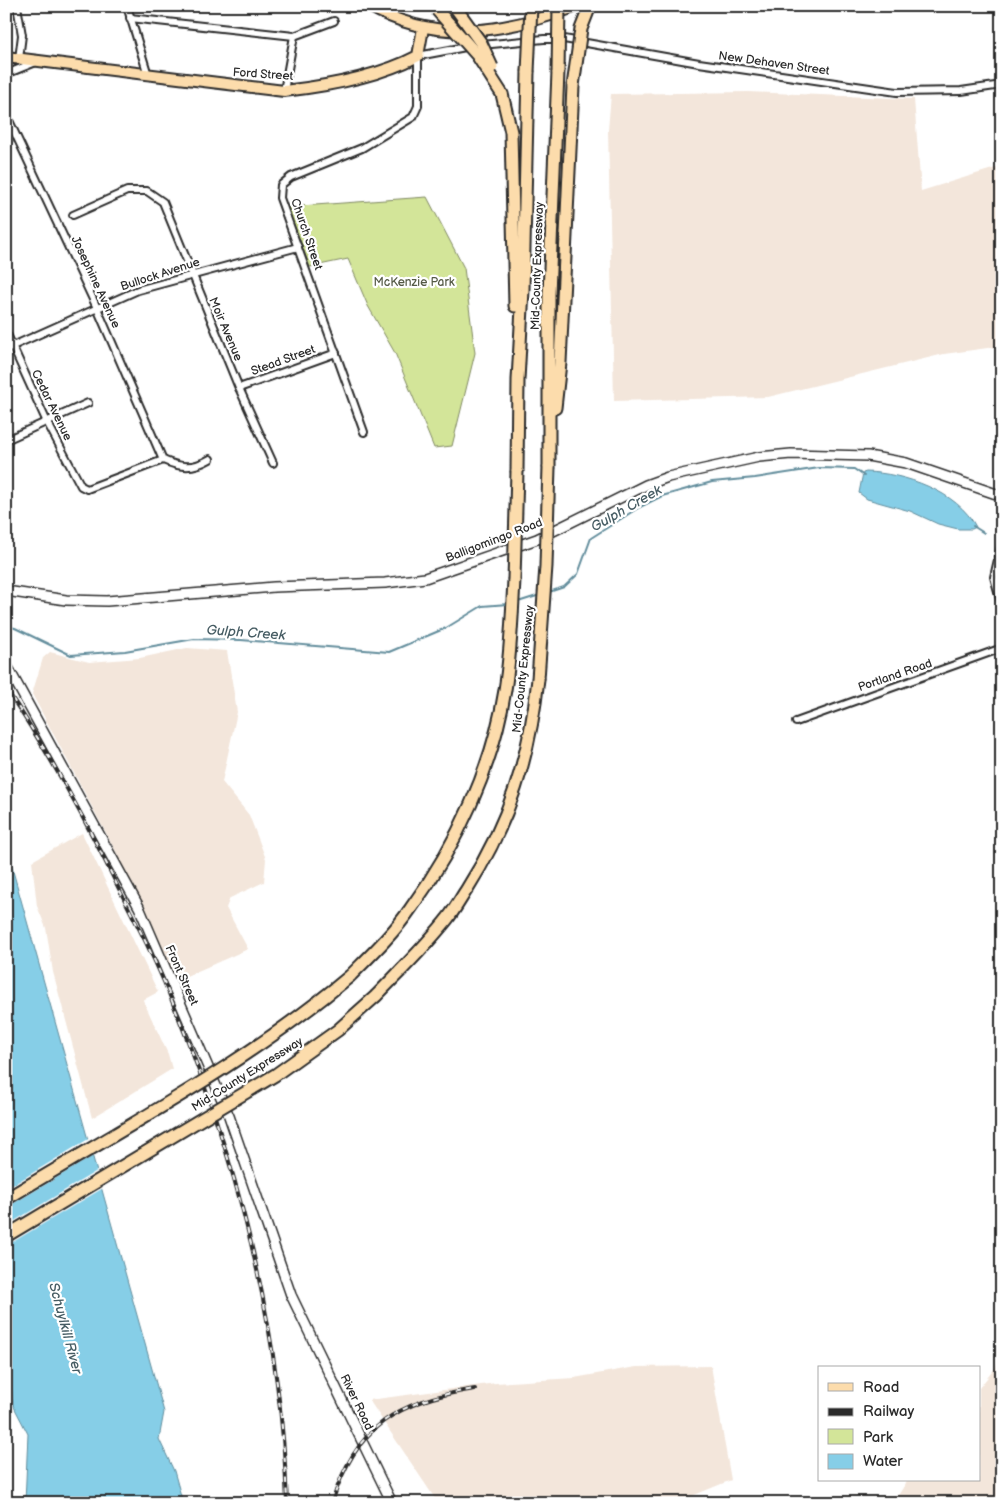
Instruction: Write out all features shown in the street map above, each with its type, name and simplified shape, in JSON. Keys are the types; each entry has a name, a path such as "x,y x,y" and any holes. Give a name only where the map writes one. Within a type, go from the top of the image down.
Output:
{"highway":[{"name":"Mid-County Expressway","path":"6,1198 253,1050 314,1007 350,976 411,909 441,862 482,776 505,691 513,602 530,6"},
{"name":"Mid-County Expressway","path":"6,1236 275,1075 338,1030 376,996 421,950 450,916 493,844 504,821 530,740 538,679 546,566 549,467 549,294 559,6"},
{"path":"549,467 560,363 573,86 581,29 590,6"},
{"path":"455,7 480,43 502,94 511,132 518,380"},
{"path":"434,8 477,55 502,94"}],"main road":[{"path":"369,6 398,21 423,28 472,32 499,29 577,6"},
{"name":"Church Street","path":"418,56 423,28"},
{"name":"Ford Street","path":"6,57 284,91 359,77 405,63 418,56"}],"street":[{"path":"17,6 22,35 19,59"},
{"path":"126,6 148,75"},
{"path":"130,18 294,36 334,21"},
{"path":"284,91 294,36"},
{"name":"Ford Street","path":"418,56 495,42 544,39"},
{"name":"New Dehaven Street","path":"544,39 590,42 700,63 897,92 962,91 1002,85"},
{"name":"Church Street","path":"364,432 280,198 281,186 291,177 362,148 413,117 418,106 418,56"},
{"path":"6,74 38,61"},
{"name":"Josephine Avenue","path":"6,114 97,308 163,460"},
{"name":"Moir Avenue","path":"73,215 127,191 148,191 162,202 238,388 273,464"},
{"name":"Bullock Avenue","path":"10,348 138,290 191,274 298,247"},
{"name":"Cedar Avenue","path":"6,332 10,348 81,486 87,489 163,460"},
{"name":"Stead Street","path":"238,388 336,353"},
{"path":"6,440 46,420 88,403"},
{"name":"Balligomingo Road","path":"6,591 66,600 107,601 274,587 385,583 425,578 537,538 654,482 727,462 759,457 845,454 882,458 906,463 1002,496"},
{"path":"163,460 178,467 189,467 198,466 210,460"},
{"path":"1002,542 994,577 1002,606"},
{"name":"Portland Road","path":"796,722 1002,648"},
{"name":"Front Street","path":"6,664 138,907 229,1116 276,1257 299,1313"},
{"name":"River Road","path":"299,1313 392,1503"}],"shaded area":[{"path":"748,92 914,99 921,191 1002,166 1002,346 944,354 768,397 614,401 608,130 611,94"},
{"path":"187,648 227,651 237,712 222,782 249,815 266,859 264,882 230,898 226,908 248,949 175,981 115,850 32,694 43,658 50,652 89,662 140,658"},
{"path":"82,833 158,992 143,1000 168,1054 172,1069 92,1118 53,972 46,928 37,906 32,861"},
{"path":"1002,1343 1002,1499 996,1503 828,1503 897,1497 907,1482 980,1482 980,1387 996,1367"},
{"path":"711,1366 731,1480 675,1503 438,1503 369,1400 496,1383 574,1378 636,1367"}],"green space":[{"name":"McKenzie Park","path":"427,197 464,268 475,353 452,446 434,448 395,353 368,306 348,259 310,267 287,207"}],"water":[{"path":"863,473 896,476 928,486 956,503 968,514 976,527 972,529 958,529 938,524 910,511 867,499 859,493"},
{"name":"Schuylkill River","path":"6,846 164,1412 159,1439 174,1471 183,1503 25,1503 28,1434 13,1405 11,1383 6,1370"}],"pier":[{"path":"90,1138 95,1155 6,1208 6,1189"},
{"path":"100,1169 105,1187 6,1246 6,1226"}],"waterway":[{"name":"Gulph Creek","path":"549,592 564,587 578,574 591,538 638,508 662,496 712,482 755,478 819,468 854,469 864,476"},
{"name":"Gulph Creek","path":"973,526 984,533"},
{"name":"Gulph Creek","path":"518,602 540,595"},
{"name":"Gulph Creek","path":"6,626 15,628 71,655 125,651 194,639 241,640 389,652 446,628 482,606 508,604"}],"railway":[{"path":"6,689 52,761 105,862 161,976 197,1065 236,1187 252,1249 265,1312 276,1375 287,1503"},
{"path":"332,1503 353,1454 367,1436 384,1421 402,1410 424,1401 475,1389"}]}
